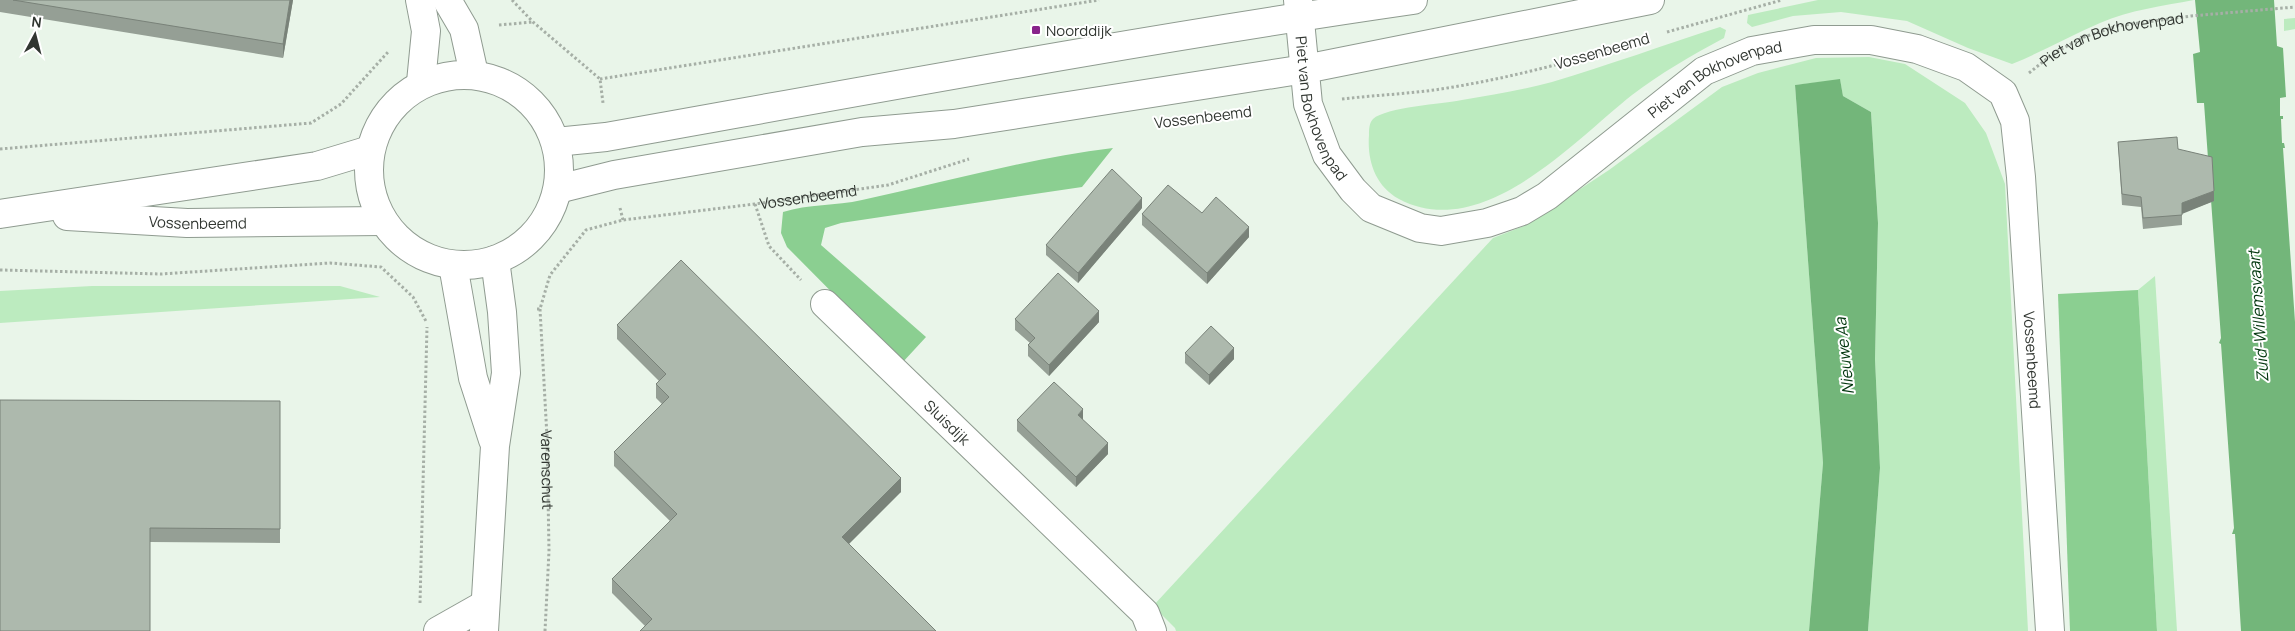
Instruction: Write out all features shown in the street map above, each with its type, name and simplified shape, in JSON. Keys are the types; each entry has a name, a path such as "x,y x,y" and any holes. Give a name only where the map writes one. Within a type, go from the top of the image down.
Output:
{"main road":[{"path":"420,0 426,31 421,82"},
{"path":"447,0 464,29 474,74"},
{"path":"556,142 606,137 1035,60 1299,8 1413,0"},
{"name":"Vossenbeemd","path":"558,189 614,175 862,132 954,124 1305,69 1379,56 1650,0"},
{"name":"Piet van Bokhovenpad","path":"1299,8 1308,104 1327,155 1353,190 1371,208 1420,228 1441,231 1487,223 1522,211 1547,196 1704,71 1752,52 1814,40 1871,40 1917,49 1966,67 2003,94"},
{"path":"453,74 474,74 501,81 525,96 544,116 556,142 560,165 558,189 550,212 537,233 518,249 495,260 475,265 453,265 426,258 402,243 383,221 373,199 368,175 370,150 378,126 392,106 421,82 453,74"},
{"name":"Vossenbeemd","path":"2003,94 2014,121 2021,177 2050,631"},
{"name":"Vossenbeemd","path":"7,214 317,166 370,150"},
{"name":"Vossenbeemd","path":"7,214 187,223 383,221"},
{"path":"438,631 484,618 495,446 506,373 502,312 495,260"},
{"path":"453,265 473,378 495,446"},
{"name":"Sluisdijk","path":"824,304 1145,613 1152,631"}],"path":[{"path":"512,0 533,22 600,79 1099,0"},
{"name":"Vossenbeemd","path":"1666,32 1738,10 1782,0"},
{"name":"Piet van Bokhovenpad","path":"2003,94 2054,53 2084,37 2117,26 2191,16 2295,7"},
{"name":"Vossenbeemd","path":"1308,104 1440,89 1584,58 1648,38"},
{"path":"0,149 311,124"},
{"name":"Vossenbeemd","path":"622,220 888,185 972,158"},
{"path":"755,204 769,246 824,304"},
{"path":"0,270 160,274 330,263"},
{"name":"Varenschut","path":"540,309 547,437 549,551 545,631"},
{"path":"420,611 427,324"}],"shaded area":[{"path":"1818,0 2194,0 2146,9 2111,19 2012,64 1968,48 1907,21 1841,12 1793,16 1752,27 1747,23 1748,15"},
{"path":"2295,18 2295,29 2284,31 2284,19"},
{"path":"1720,27 1726,30 1724,38 1643,87 1554,160 1525,181 1494,198 1462,208 1430,209 1399,199 1391,194 1378,180 1374,172 1369,154 1369,129 1373,119 1380,115 1402,109 1541,85"},
{"path":"1869,57 1905,64 1965,103 1986,133 2005,184 2028,631 1868,631 1880,468 1875,359 1878,223 1871,112 1843,96 1840,80 1795,85 1823,463 1809,631 1176,631 1153,606 1493,238 1524,226 1609,170 1722,87 1758,73 1816,58"},
{"path":"1113,148 1082,187 841,223 825,228 821,245 926,337 902,363 787,247 781,233 783,212 793,209 852,202 1019,164"},
{"path":"2155,276 2177,631 2157,631 2138,290"},
{"path":"92,286 340,286 380,297 0,323 0,291"},
{"path":"2138,290 2157,631 2070,631 2058,294"}],"water":[{"name":"Zuid-Willemsvaart","path":"2195,0 2274,0 2277,46 2283,48 2286,97 2280,98 2280,116 2283,116 2283,119 2281,119 2282,143 2284,143 2285,148 2283,148 2295,322 2295,631 2241,631 2235,534 2232,534 2234,528 2221,344 2219,343 2221,338 2204,103 2197,103 2193,54 2200,52"},
{"name":"Nieuwe Aa","path":"1840,79 1843,96 1871,112 1878,223 1875,359 1880,468 1868,631 1809,631 1823,463 1795,85"}],"building":[{"path":"13,0 290,0 283,44"},
{"path":"2177,137 2178,149 2212,157 2214,191 2182,203 2182,215 2143,218 2141,197 2122,194 2118,142"},
{"path":"1112,169 1142,198 1078,273 1046,245"},
{"path":"1168,185 1202,213 1216,197 1249,227 1207,273 1142,214"},
{"path":"681,260 901,478 842,537 936,631 640,631 652,619 612,579 677,514 614,452 669,397 656,384 666,374 617,325"},
{"path":"1058,273 1099,311 1049,365 1028,345 1035,338 1015,319"},
{"path":"1211,326 1234,348 1209,375 1185,353"},
{"path":"1054,382 1083,409 1078,415 1108,443 1076,477 1017,420"},
{"path":"0,400 280,401 280,529 150,528 150,631 0,631"}],"place":[{"name":"Noorddijk","path":"1036,30"}]}
